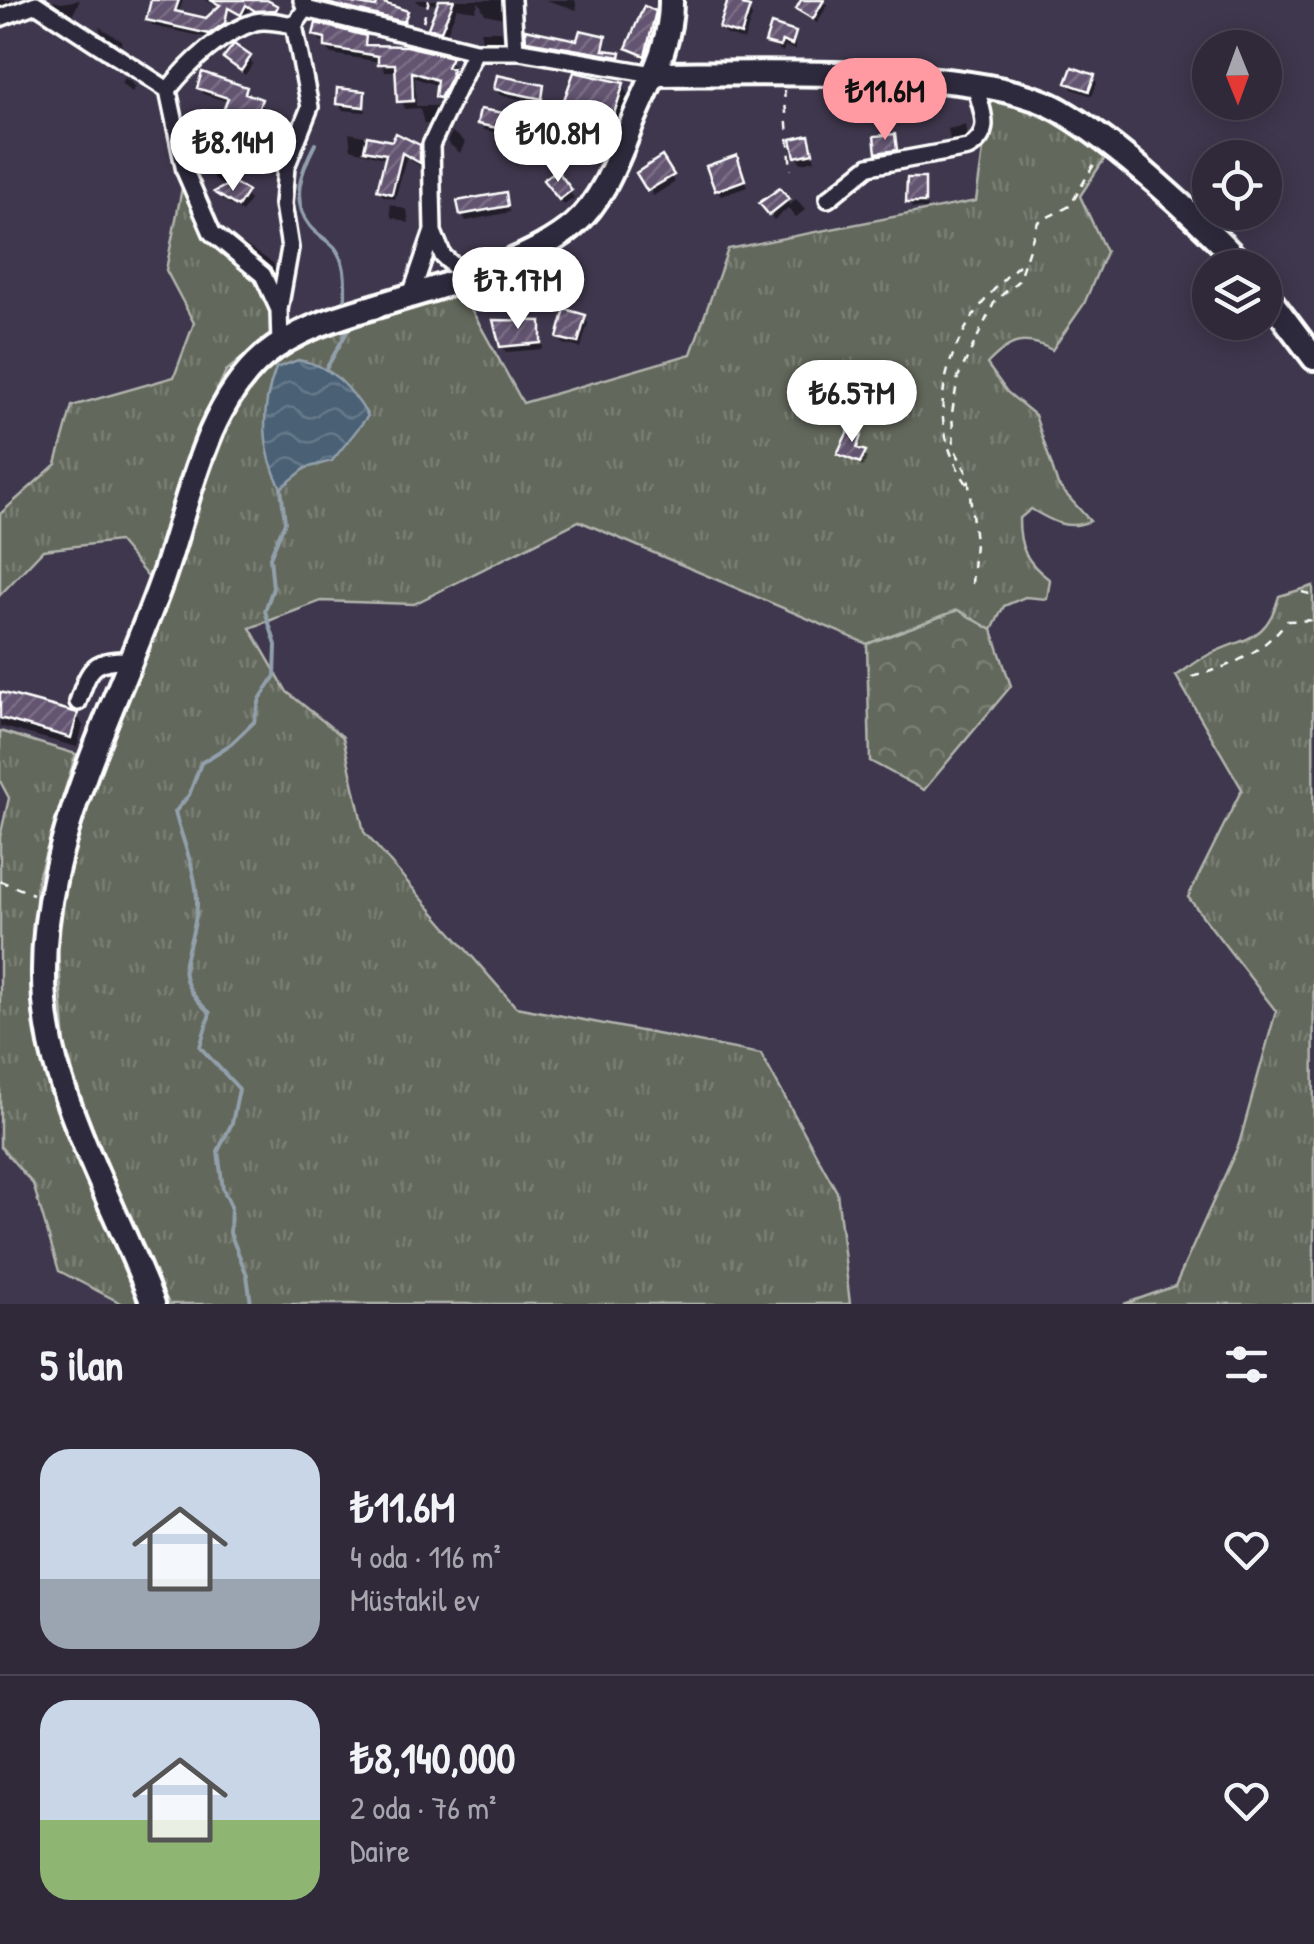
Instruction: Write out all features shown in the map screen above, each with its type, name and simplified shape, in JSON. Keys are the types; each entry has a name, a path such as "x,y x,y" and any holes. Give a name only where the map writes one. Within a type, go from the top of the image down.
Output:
{"street":[{"path":"512,0 516,51"},
{"path":"153,1304 106,1200 57,1066 45,972 49,900 78,796 133,660 228,399 248,372 280,344 338,318 465,276 544,244 583,215 612,171 653,74 668,34 671,0"},
{"path":"0,18 36,2 168,90 186,172 212,233 262,275 279,310"},
{"path":"280,344 279,310 290,248 283,204 286,167 310,107 294,24 308,5 474,51 516,51 653,74 780,74 975,85 1058,108 1164,190 1226,250"},
{"path":"168,90 184,69 235,32 259,21 294,24"},
{"path":"411,295 433,231 432,144 474,51"},
{"path":"828,199 869,166 968,148 980,141 986,129 975,85"},
{"path":"433,231 443,256 465,276"},
{"path":"1282,316 1314,358"},
{"path":"78,702 88,672 104,659 133,660"}],"path":[{"path":"419,38 429,0"},
{"path":"780,74 791,170"},
{"path":"972,584 974,542 968,474 954,448 952,413 958,377 995,300 1018,281 1038,222 1070,206 1086,172 1108,147"},
{"path":"969,486 951,456 942,419 952,350 1003,278 1026,259"},
{"path":"1302,592 1314,594"},
{"path":"1192,677 1239,664 1265,649 1287,622 1314,620"},
{"path":"0,882 49,900"}],"green space":[{"path":"991,92 1058,112 1105,158 1080,196 1106,252 1084,304 1052,350 1033,342 1016,343 987,364 1007,392 1035,415 1058,485 1090,521 1067,525 1031,509 1019,519 1026,554 1050,580 1047,599 1025,597 1004,606 992,630 958,611 867,644 579,521 414,604 321,601 250,628 287,692 343,737 364,832 516,1007 761,1054 837,1192 850,1304 169,1304 119,1197 66,1059 57,937 75,840 237,401 262,368 298,339 460,289 523,403 691,354 728,249 976,201"},
{"path":"183,183 206,236 258,278 270,308 272,334 226,371 194,440 152,582 118,541 43,550 0,595 0,514 56,464 72,406 174,377 194,323 166,270"},
{"path":"1313,586 1314,1304 1124,1304 1175,1286 1239,1144 1276,1011 1188,897 1242,789 1176,676 1206,656 1254,636 1268,622 1279,596"},
{"path":"958,610 992,630 1011,686 924,790 870,761 867,644"},
{"path":"0,731 76,754 37,881 33,964 43,1063 93,1197 134,1278 141,1304 123,1304 59,1271 33,1184 0,1146 0,837 9,798 0,781"}],"water":[{"path":"298,360 321,367 339,379 368,416 332,461 306,468 281,488 266,444 265,414 276,368"}],"building":[{"path":"151,0 179,0 175,11 206,18 220,5 210,0 267,0 278,6 276,10 255,11 246,5 241,15 228,8 225,23 209,34 146,20"},
{"path":"336,0 376,7 378,1 408,11 404,22 323,2"},
{"path":"439,0 454,0 441,31 428,28"},
{"path":"728,0 744,0 743,5 750,7 741,35 719,28"},
{"path":"801,0 824,0 813,19 796,9"},
{"path":"644,6 656,11 645,56 626,48"},
{"path":"316,23 366,36 365,45 407,46 452,57 447,67 452,68 451,77 440,98 435,97 437,80 412,72 413,101 397,102 395,64 378,64 378,56 325,47 325,38 313,35"},
{"path":"771,24 796,32 792,45 782,41 780,47 765,43"},
{"path":"525,29 577,40 580,30 606,36 603,50 621,52 620,57 526,41"},
{"path":"234,44 251,56 241,71 223,58"},
{"path":"1072,67 1095,75 1089,91 1066,83"},
{"path":"202,72 247,87 245,93 262,99 254,122 223,111 228,98 197,88"},
{"path":"574,72 624,83 610,126 560,111"},
{"path":"497,75 544,85 542,99 494,89"},
{"path":"337,88 365,91 364,107 336,104"},
{"path":"480,109 516,115 513,131 477,124"},
{"path":"208,128 227,153 210,171 193,149 201,143 196,137"},
{"path":"396,133 420,145 420,163 402,153 392,194 377,190 386,154 364,150 367,136 392,141"},
{"path":"895,134 897,150 876,153 874,136"},
{"path":"809,135 813,153 795,157 791,139"},
{"path":"737,155 745,180 715,191 706,166"},
{"path":"662,156 674,175 647,191 636,173"},
{"path":"557,170 572,190 559,200 543,180"},
{"path":"907,178 925,178 925,203 906,203"},
{"path":"233,182 248,191 238,207 214,192"},
{"path":"780,188 789,199 769,215 759,203"},
{"path":"506,192 508,206 460,215 457,201"},
{"path":"565,309 586,315 578,343 557,338"},
{"path":"493,320 541,321 541,343 500,347"},
{"path":"851,425 863,429 857,448 866,451 860,463 837,454"},
{"path":"0,692 78,713 71,738 0,718"}],"waterway":[{"path":"315,144 302,175 300,206 310,226 339,254 345,303"},
{"path":"326,369 348,330"},
{"path":"251,1304 247,1275 230,1233 231,1206 223,1189 218,1151 232,1123 239,1089 200,1047 210,1013 196,998 185,973 197,894 175,812 189,795 201,763 231,744 254,722 260,699 275,676 276,645 265,611 273,588 270,557 285,522 281,488"}]}
